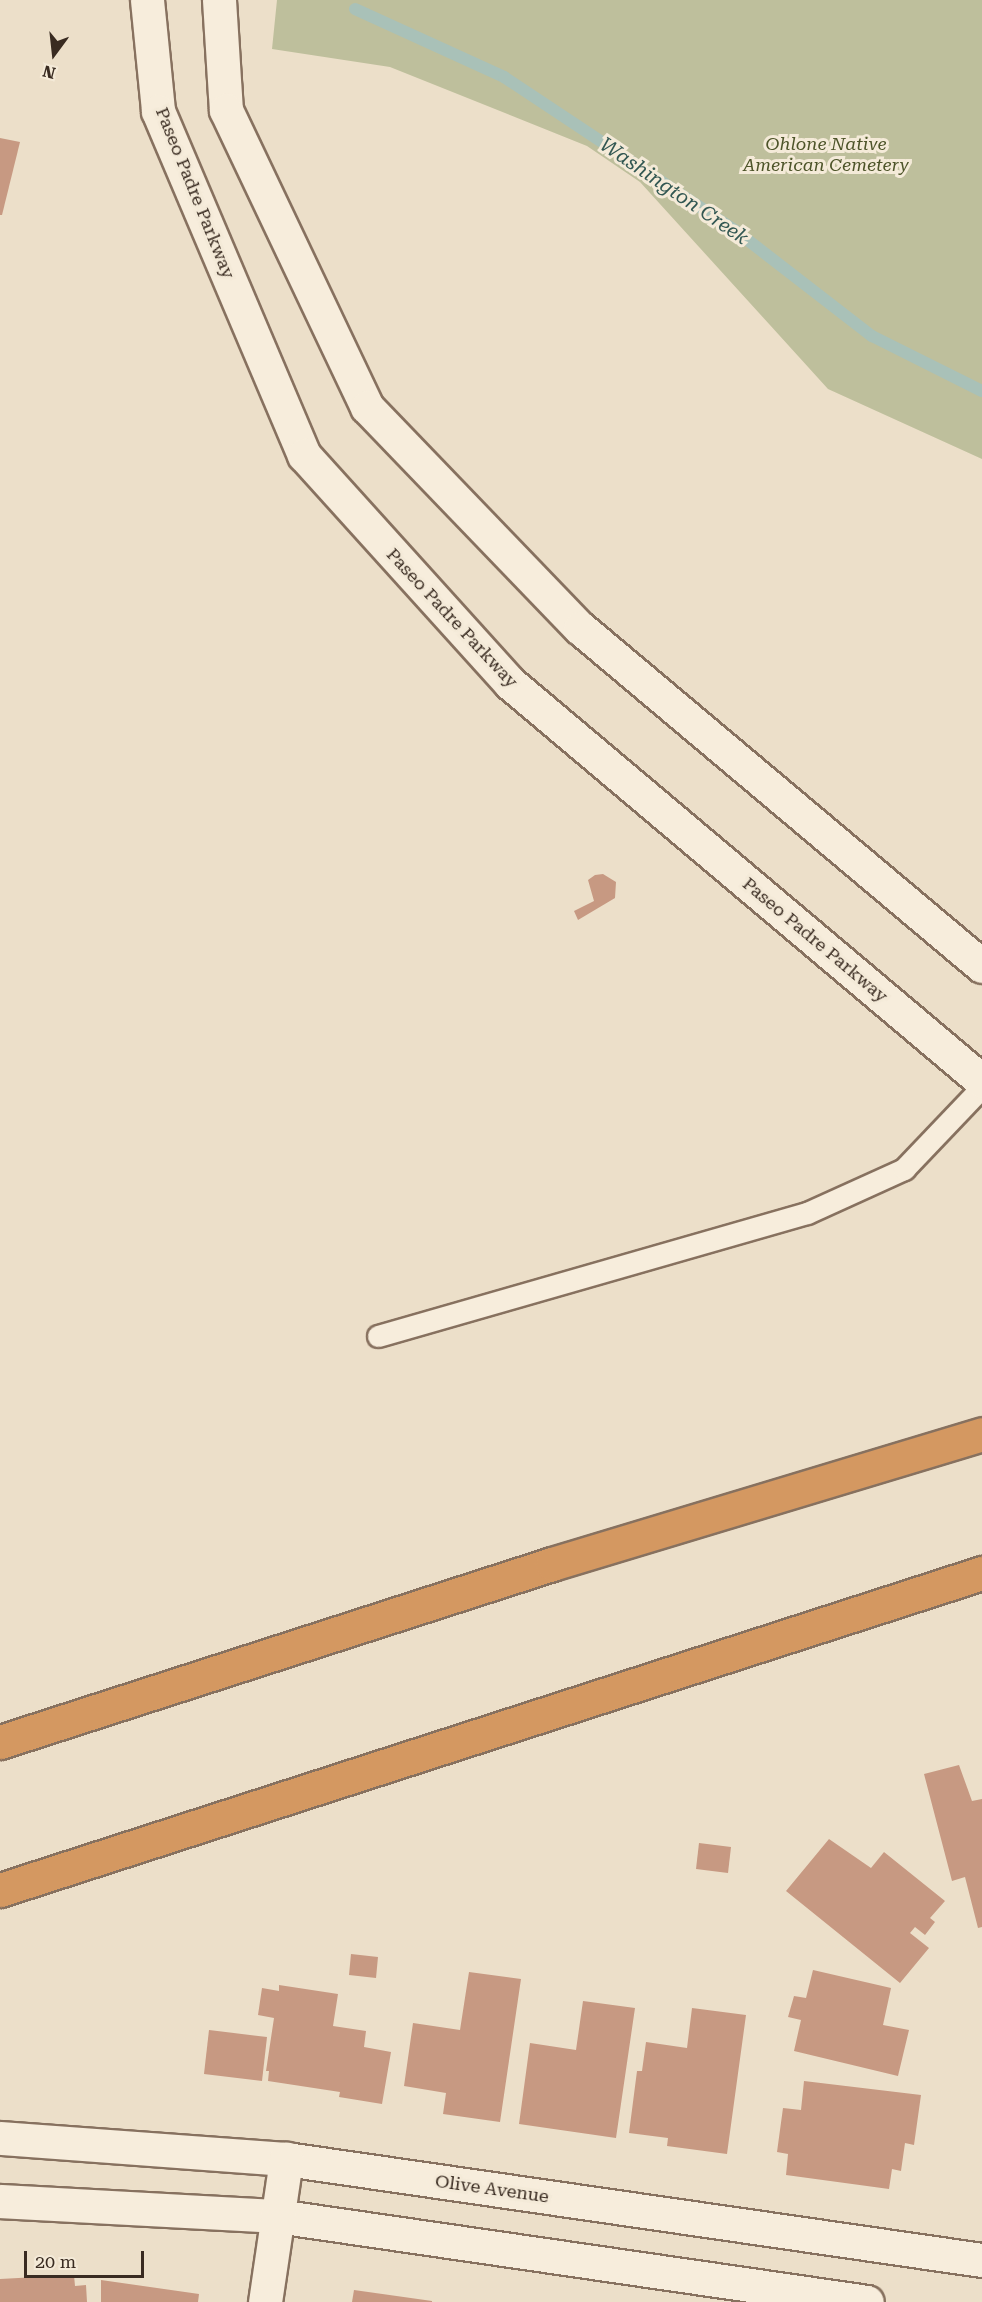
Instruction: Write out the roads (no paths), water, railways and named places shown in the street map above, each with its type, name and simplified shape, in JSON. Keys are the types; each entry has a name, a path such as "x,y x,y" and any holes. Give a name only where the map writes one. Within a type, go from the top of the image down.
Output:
{"highway":[{"path":"0,1742 552,1564 982,1434"},
{"path":"0,1890 982,1573"}],"main road":[{"name":"Paseo Padre Parkway","path":"147,0 158,111 304,455 510,683 982,1081"},
{"path":"219,0 226,110 367,407 580,628 982,966"},
{"name":"Olive Avenue","path":"0,2138 286,2159 982,2260"},
{"path":"265,2302 286,2159"},
{"path":"0,2201 277,2216 867,2302"}],"lane":[{"path":"378,1336 807,1214 904,1169 982,1087"}],"waterway":[{"name":"Washington Creek","path":"355,9 504,77 736,231 872,336 982,391"}],"park label":[{"name":"Ohlone Native American Cemetery","path":"826,155"}]}
